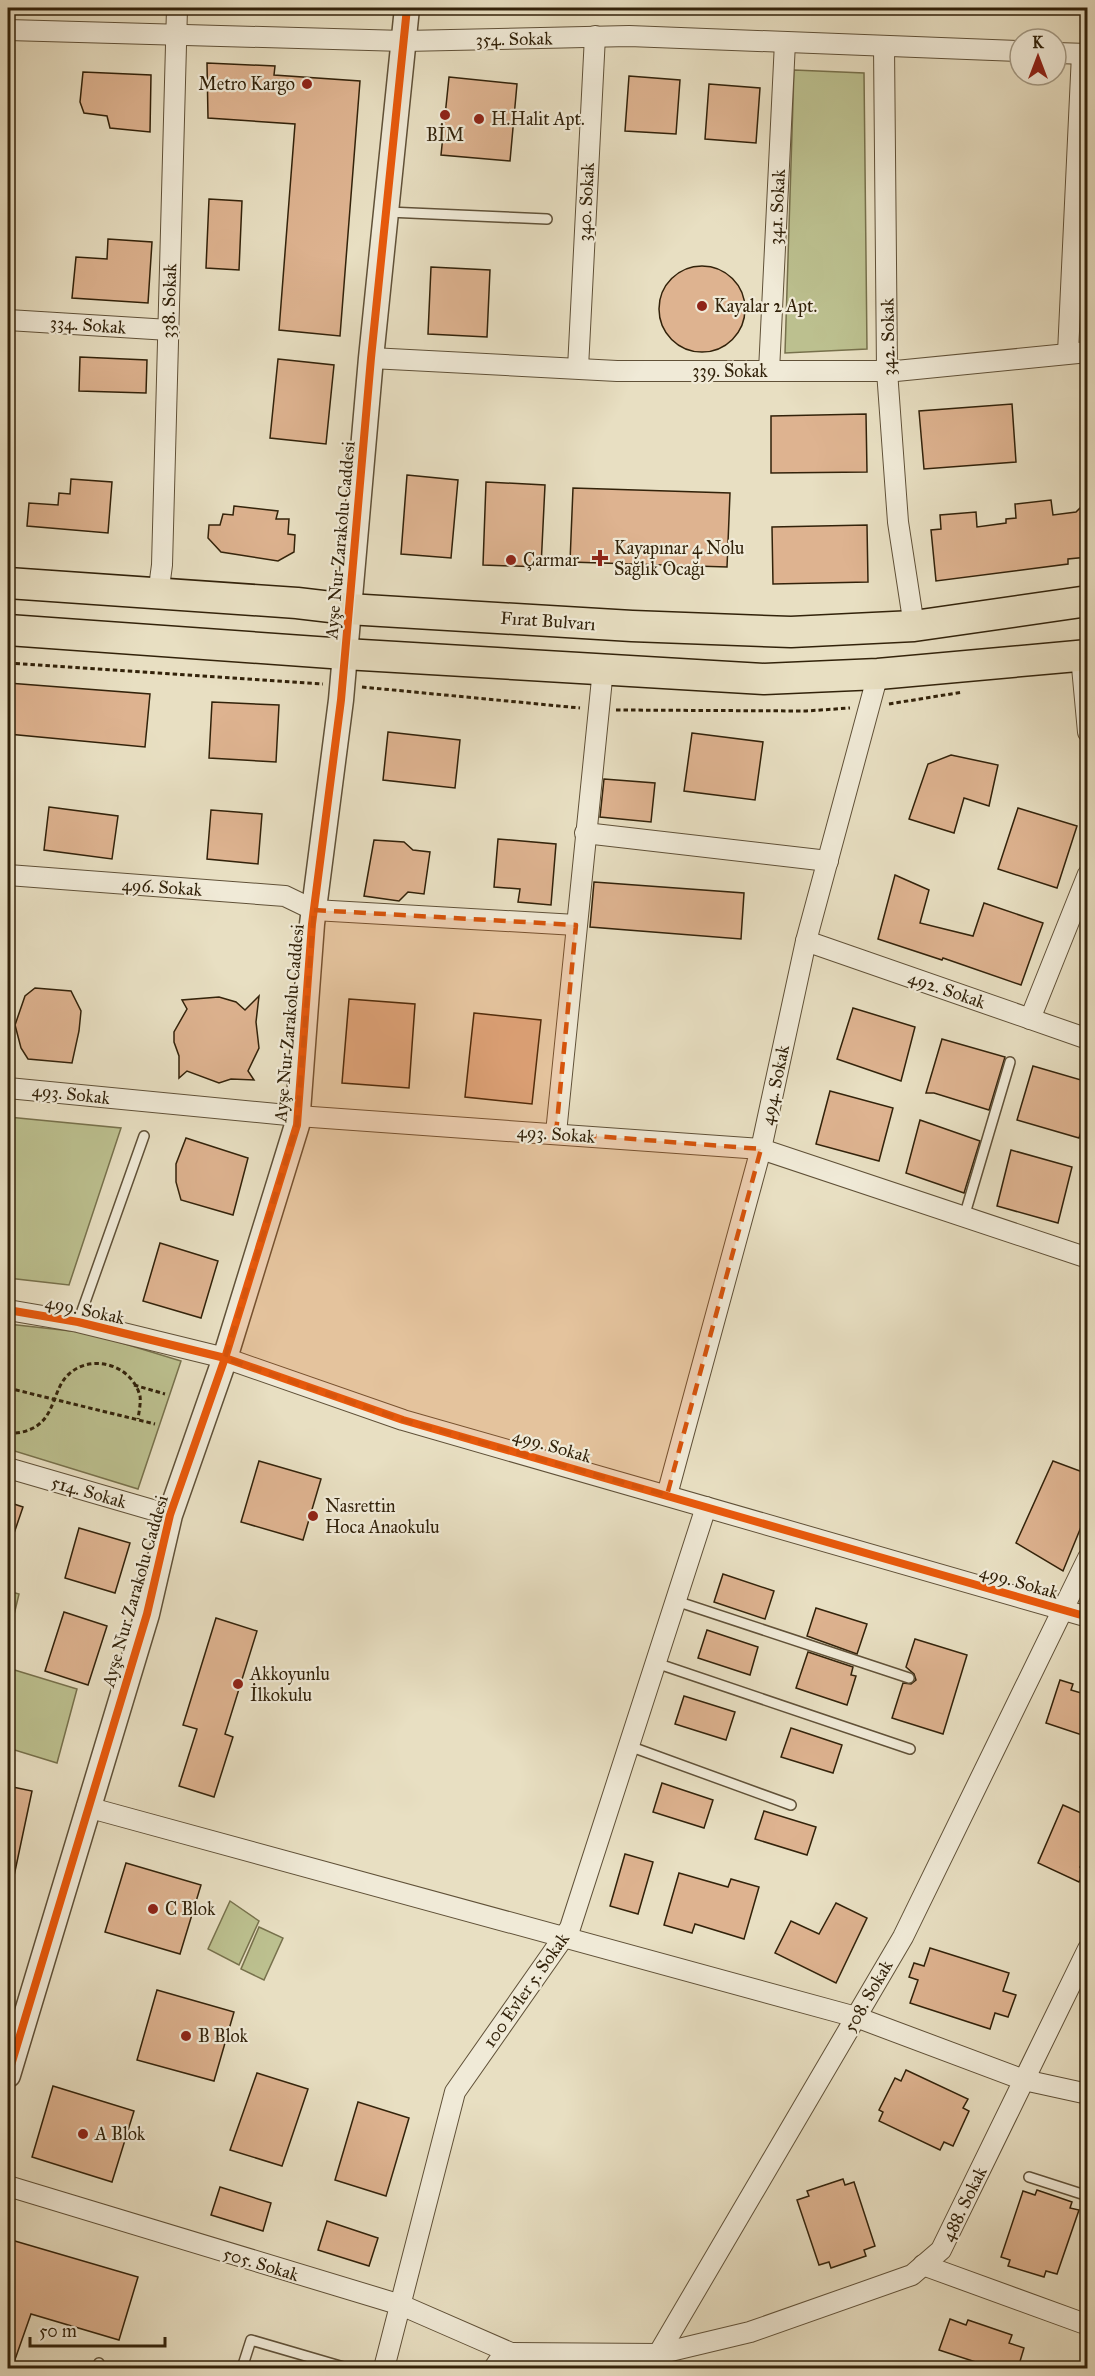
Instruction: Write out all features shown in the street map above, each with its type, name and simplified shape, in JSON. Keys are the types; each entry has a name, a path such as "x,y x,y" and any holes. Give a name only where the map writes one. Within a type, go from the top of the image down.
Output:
{"main road":[{"name":"Fırat Bulvarı","path":"8,583 297,603 348,609 632,626 765,631 914,626 1088,601"},
{"path":"8,630 345,654 764,679 878,674 1084,655"}],"street":[{"name":"338. Sokak","path":"158,595 162,565 177,8"},
{"name":"Ayşe Nur Zarakolu Caddesi","path":"8,2075 147,1614 170,1515 225,1358 298,1116 314,910 343,686 371,358 407,8"},
{"name":"354. Sokak","path":"8,30 404,41 595,36 1008,51"},
{"name":"340. Sokak","path":"578,368 595,36"},
{"name":"341. Sokak","path":"769,371 785,42"},
{"name":"342. Sokak","path":"884,46 887,371 898,522 914,626"},
{"path":"1068,53 1085,54 1078,352"},
{"name":"334. Sokak","path":"8,320 169,330"},
{"name":"339. Sokak","path":"371,358 617,371 887,371 1078,352"},
{"path":"1084,655 1088,732"},
{"path":"556,1133 603,669"},
{"name":"494. Sokak","path":"667,1495 761,1149 807,941 878,674"},
{"path":"585,833 828,861"},
{"path":"1030,1018 1088,873"},
{"name":"496. Sokak","path":"8,875 285,896 314,910"},
{"path":"314,910 576,925"},
{"name":"492. Sokak","path":"807,941 1088,1039"},
{"name":"493. Sokak","path":"8,1088 298,1116 761,1149 1088,1258"},
{"name":"499. Sokak","path":"8,1311 78,1322 225,1358 403,1420 1088,1617"},
{"name":"514. Sokak","path":"8,1468 170,1515"},
{"name":"100 Evler 5. Sokak","path":"384,2368 455,2092 570,1928 706,1507"},
{"name":"508. Sokak","path":"654,2361 903,1936 1088,1558"},
{"path":"87,1807 856,2017 1024,2080 1088,2094"},
{"name":"488. Sokak","path":"511,2353 654,2361 750,2332 912,2275 941,2250 1088,1949"},
{"name":"505. Sokak","path":"8,2186 401,2305 511,2353"},
{"path":"923,2265 1088,2325"},
{"path":"494,2368 498,2362 511,2353"}],"lane":[{"path":"386,212 547,219"},
{"path":"964,1217 1010,1062"},
{"path":"78,1322 144,1136"},
{"path":"676,1601 909,1678"},
{"path":"656,1663 910,1749"},
{"path":"629,1746 791,1805"},
{"path":"1029,2177 1088,2196"},
{"path":"242,2368 251,2340 347,2368"}],"path":[{"path":"8,663 343,686 598,710 806,711 869,707 975,690"},
{"path":"8,1433 26,1431 40,1424 60,1385 68,1375 76,1368 89,1364 113,1365 129,1377 140,1396 138,1419"},
{"path":"134,1385 165,1394"},
{"path":"8,1388 155,1424"}],"highlighted area":[{"path":"314,910 576,925 556,1133 761,1149 667,1495 403,1420 225,1358 297,1125"}],"green space":[{"path":"794,70 864,73 867,349 785,353"},
{"path":"8,1117 121,1128 69,1285 8,1278"},
{"path":"8,1324 89,1333 181,1361 138,1489 8,1449"},
{"path":"8,1591 19,1594 8,1640"},
{"path":"8,1668 77,1689 57,1763 8,1748"},
{"path":"230,1901 259,1921 239,1965 208,1949"},
{"path":"259,1927 283,1938 264,1980 241,1969"}],"building":[{"path":"207,63 275,66 274,75 360,81 340,336 279,330 295,124 208,118"},
{"path":"83,72 151,75 150,132 110,128 107,116 84,113 80,102"},
{"path":"629,76 680,80 676,134 625,131"},
{"name":"H.Halit Apt.","path":"449,77 517,84 510,161 441,155"},
{"path":"709,84 760,88 756,143 705,139"},
{"path":"209,199 242,201 239,270 206,268"},
{"path":"108,239 152,242 148,303 72,298 76,257 107,259"},
{"name":"Kayalar 2 Apt.","path":"702,266 718,270 732,279 741,293 745,309 741,325 732,339 718,348 702,352 686,348 672,339 663,325 659,309 663,293 672,279 686,270"},
{"path":"431,267 490,270 487,337 428,334"},
{"path":"80,357 147,360 146,393 79,391"},
{"path":"278,359 334,365 326,444 270,438"},
{"path":"1012,404 1016,462 924,469 919,411"},
{"path":"866,414 867,472 771,473 771,416"},
{"path":"407,475 458,480 451,558 401,554"},
{"path":"71,479 112,482 108,533 27,526 29,503 58,505 59,493 70,494"},
{"path":"486,482 545,485 541,567 483,565"},
{"path":"573,488 730,493 727,567 570,562"},
{"path":"1051,500 1053,515 1076,512 1088,500 1088,557 1068,559 1068,564 936,581 931,530 941,529 940,515 976,512 977,527 1006,523 1006,519 1016,518 1015,504"},
{"path":"234,506 278,511 276,519 289,519 288,534 295,535 294,552 278,561 221,552 208,538 209,525 220,525 223,514 233,515"},
{"path":"867,525 868,582 773,584 772,527"},
{"path":"8,683 150,694 145,747 8,734"},
{"path":"212,702 279,705 276,762 209,758"},
{"path":"388,732 460,740 455,788 383,780"},
{"path":"692,733 763,742 755,800 684,791"},
{"path":"951,755 998,765 989,806 964,798 954,833 909,819 928,764"},
{"path":"604,779 655,783 651,822 600,817"},
{"path":"49,807 118,816 112,859 44,850"},
{"path":"1018,808 1077,826 1057,888 998,869"},
{"path":"211,810 262,814 258,864 207,859"},
{"path":"498,839 556,844 551,905 518,902 520,889 494,887"},
{"path":"374,840 404,842 413,850 430,852 424,894 408,892 399,901 364,896"},
{"path":"895,875 929,890 920,923 973,936 984,903 1043,923 1021,985 943,958 942,960 878,939"},
{"path":"594,882 744,893 741,939 590,927"},
{"path":"35,988 71,991 81,1011 72,1063 28,1059 21,1048 15,1025 25,996"},
{"path":"259,996 256,1022 259,1048 248,1071 254,1080 231,1079 219,1083 187,1071 179,1078 179,1056 174,1042 174,1032 187,1009 182,1000 219,997 236,1002 245,1010"},
{"path":"349,999 415,1004 409,1088 342,1083"},
{"path":"853,1008 915,1027 901,1081 837,1059"},
{"path":"474,1013 541,1020 532,1104 465,1097"},
{"path":"942,1039 1005,1057 989,1110 934,1093 926,1093"},
{"path":"1033,1066 1088,1082 1088,1109 1079,1138 1017,1120"},
{"path":"830,1091 893,1108 879,1161 816,1144"},
{"path":"920,1120 980,1141 964,1193 906,1173"},
{"path":"186,1138 248,1158 233,1215 181,1200 176,1182 176,1164"},
{"path":"1011,1150 1072,1167 1058,1223 997,1206"},
{"path":"160,1243 218,1261 201,1318 143,1301"},
{"path":"259,1461 321,1479 303,1540 241,1522"},
{"path":"1053,1461 1088,1474 1088,1510 1063,1571 1016,1543"},
{"path":"8,1502 23,1507 10,1545 8,1545"},
{"path":"79,1528 130,1543 115,1593 65,1578"},
{"path":"723,1574 774,1591 765,1619 714,1602"},
{"path":"816,1608 867,1624 857,1654 807,1636"},
{"path":"64,1612 107,1626 88,1685 45,1671"},
{"path":"216,1618 257,1631 225,1734 233,1737 214,1797 179,1786 197,1729 183,1725"},
{"path":"707,1630 758,1647 750,1675 698,1658"},
{"path":"915,1639 967,1655 943,1734 892,1718 903,1683 911,1684 916,1680 914,1674 906,1667"},
{"path":"808,1652 853,1667 851,1675 856,1676 847,1705 796,1688"},
{"path":"1060,1680 1073,1684 1071,1690 1088,1695 1088,1737 1046,1723"},
{"path":"684,1696 735,1712 726,1740 675,1724"},
{"path":"791,1728 842,1745 833,1773 781,1757"},
{"path":"662,1783 713,1800 704,1828 653,1812"},
{"path":"8,1786 32,1791 14,1876 8,1876"},
{"path":"1063,1805 1088,1816 1088,1850 1080,1867 1085,1869 1079,1882 1038,1863"},
{"path":"764,1811 816,1827 807,1855 755,1839"},
{"path":"625,1854 653,1862 638,1914 610,1906"},
{"name":"C Blok","path":"126,1863 201,1885 180,1954 105,1932"},
{"path":"679,1873 728,1887 731,1879 759,1887 744,1939 695,1924 692,1933 664,1925"},
{"path":"836,1903 867,1918 836,1983 775,1953 791,1921 819,1934"},
{"path":"930,1948 1009,1973 1003,1991 1016,1995 1008,2017 995,2013 990,2029 910,2003 918,1980 909,1977 914,1963 924,1966"},
{"name":"B Blok","path":"157,1990 234,2012 214,2081 137,2060"},
{"path":"906,2070 968,2099 963,2108 969,2111 953,2146 944,2142 940,2150 879,2121 883,2112 879,2110 895,2078 901,2081"},
{"path":"257,2073 308,2089 282,2166 230,2150"},
{"name":"A Blok","path":"53,2086 134,2111 112,2182 32,2157"},
{"path":"358,2102 409,2118 386,2196 335,2180"},
{"path":"843,2179 845,2185 854,2182 875,2246 864,2250 866,2256 831,2268 829,2262 819,2265 797,2200 809,2196 807,2191"},
{"path":"220,2187 271,2203 263,2231 211,2215"},
{"path":"1037,2190 1072,2202 1070,2208 1079,2210 1057,2274 1046,2271 1044,2277 1008,2266 1010,2260 1001,2257 1023,2191 1035,2195"},
{"path":"327,2221 378,2238 369,2266 318,2250"},
{"path":"8,2239 138,2277 119,2340 31,2314 12,2368 8,2368"},
{"path":"950,2319 966,2325 968,2320 1012,2335 1009,2343 1024,2348 1018,2368 994,2368 939,2350"}],"cycle path":[{"path":"8,2075 147,1614 170,1515 225,1358 297,1125 312,924 341,700 371,358 407,8"},
{"path":"8,1310 78,1322 225,1358 403,1420 1088,1617"}],"place":[{"name":"Metro Kargo","path":"307,84"},
{"name":"BİM","path":"445,115"},
{"name":"H.Halit Apt.","path":"479,119"},
{"name":"Kayalar 2 Apt.","path":"702,306"},
{"name":"Kayapınar 4 Nolu Sağlık Ocağı","path":"600,558"},
{"name":"Çarmar","path":"511,560"},
{"name":"Nasrettin Hoca Anaokulu","path":"313,1516"},
{"name":"Akkoyunlu İlkokulu","path":"238,1684"},
{"name":"C Blok","path":"153,1909"},
{"name":"B Blok","path":"186,2036"},
{"name":"A Blok","path":"83,2134"}]}
